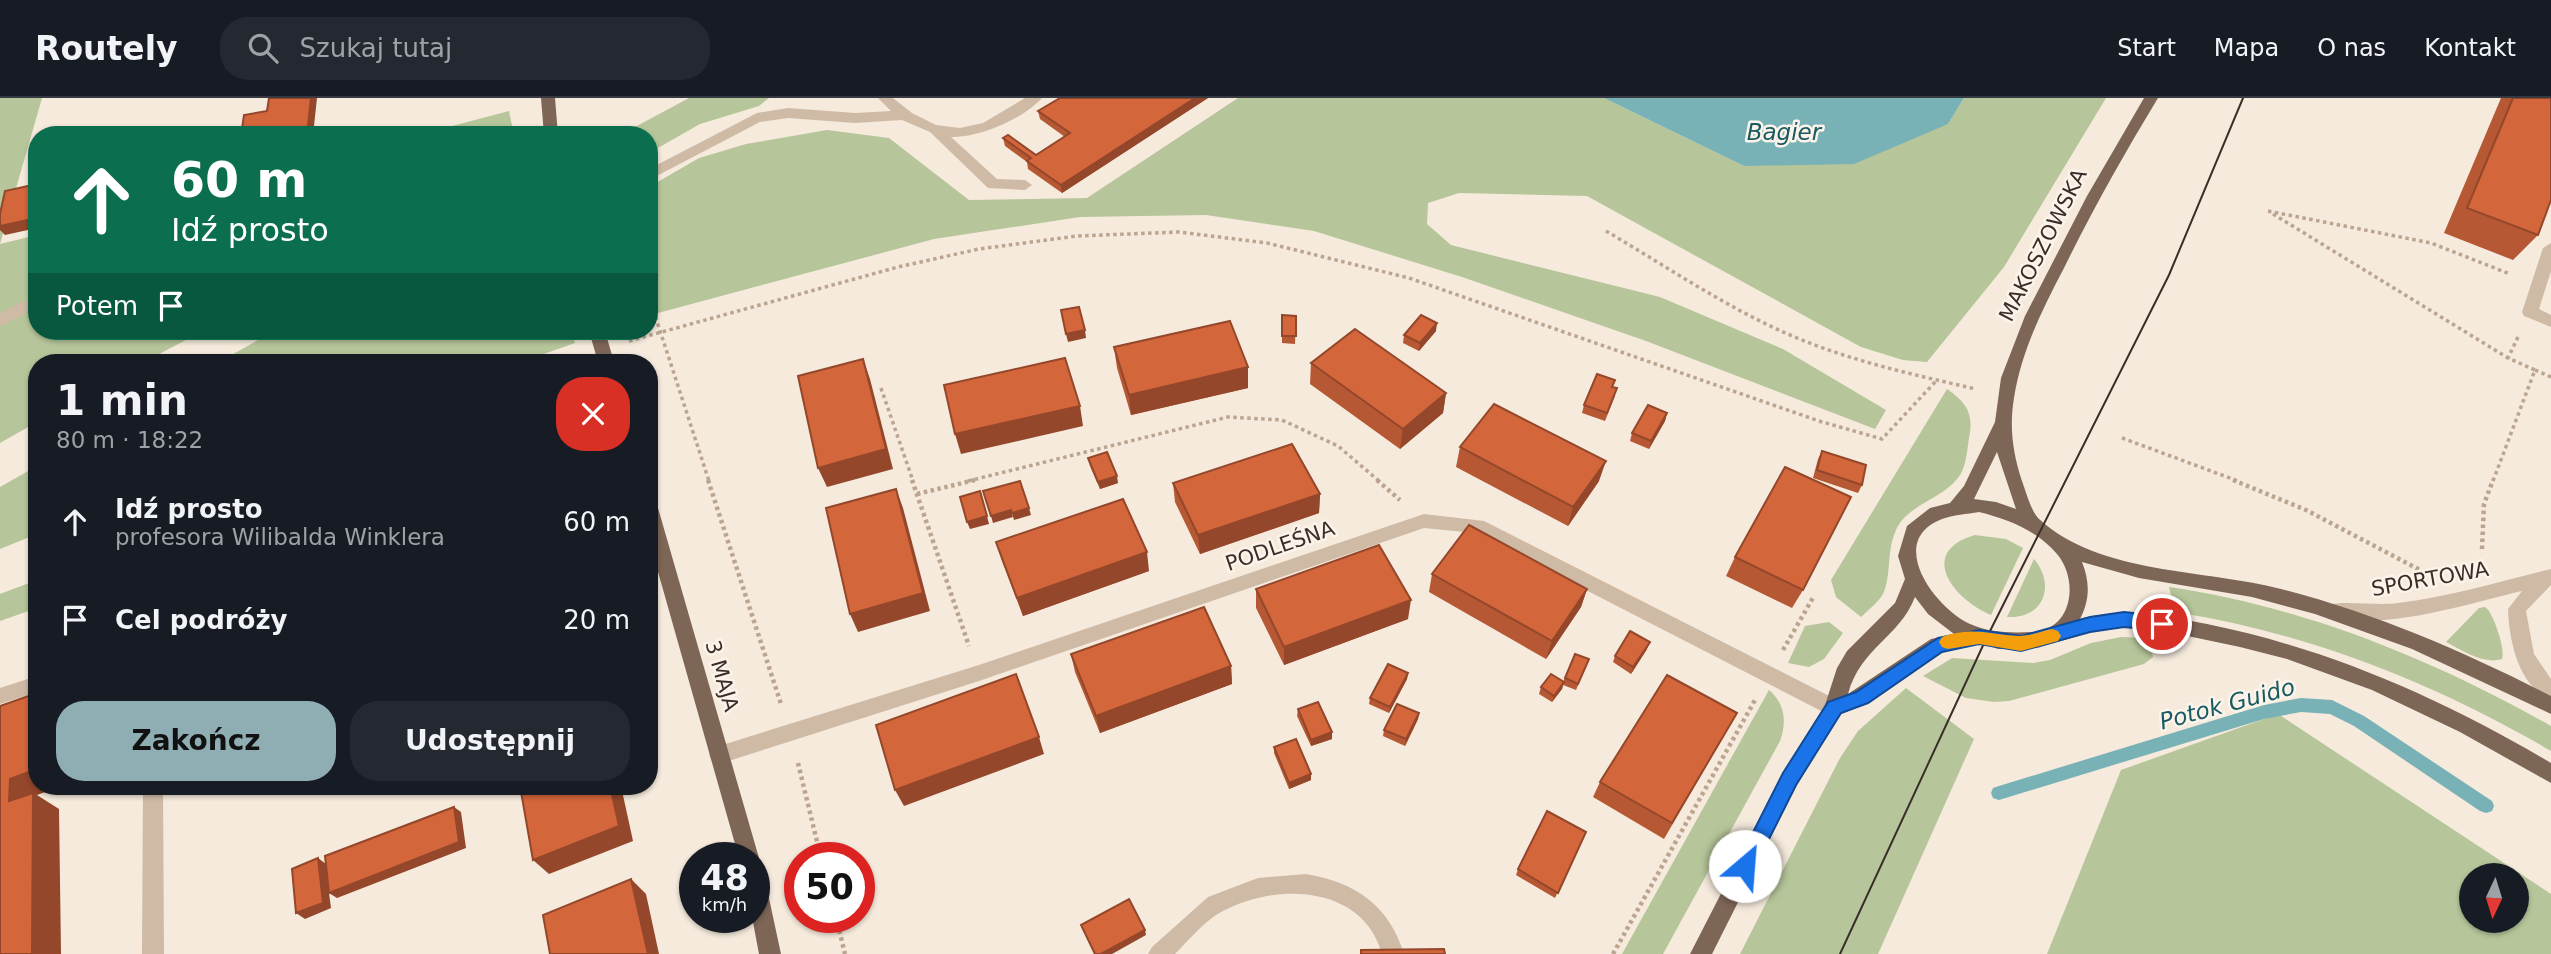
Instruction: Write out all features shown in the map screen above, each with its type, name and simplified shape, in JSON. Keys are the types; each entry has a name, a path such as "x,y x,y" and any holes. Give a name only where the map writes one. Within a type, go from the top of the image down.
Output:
{"main road":[{"path":"548,98 550,126"},
{"name":"MAKOSZOWSKA","path":"2031,523 2014,481 2002,424 2005,396 2026,326 2080,222 2151,98"},
{"name":"MAKOSZOWSKA","path":"1957,506 1970,490 2002,424"},
{"path":"2551,706 2444,654 2325,609 2279,595 2116,567 2086,558 2058,544 2031,523 1999,509 1957,506 1938,510 1919,523 1909,540 1907,562 1922,597 1949,622 1979,637 2021,643 2090,625 2124,620 2212,632 2273,647 2414,698 2551,774"},
{"name":"3 MAJA","path":"658,540 744,842"},
{"path":"2047,638 2066,626 2080,599 2077,575 2058,544"},
{"path":"1701,954 1790,779 1835,708 1844,674 1854,657 1902,608 1913,581"},
{"path":"1835,708 1862,697 1938,645 1979,637"},
{"path":"766,933 770,954"}],"street":[{"path":"886,98 904,116 936,131 993,184 1025,184"},
{"path":"936,131 965,131 985,127 1035,98"},
{"path":"658,170 757,118 788,113 855,118 904,116"},
{"path":"2551,248 2530,312 2551,321"},
{"path":"0,320 28,306"},
{"name":"PODLEŚNA","path":"719,755 979,673 1424,521 1478,526 1835,708"},
{"name":"SPORTOWA","path":"2325,609 2365,613 2399,611 2547,579"},
{"name":"SPORTOWA","path":"2547,579 2517,608 2517,632 2526,663 2551,691"},
{"path":"0,696 28,687"},
{"path":"153,795 153,954"},
{"path":"1165,949 1213,905 1257,886 1297,882 1344,893 1374,913 1392,954"}],"path":[{"path":"2539,285 2431,243 2268,211 2508,358 2551,377"},
{"path":"1606,231 1772,326 1822,348 2005,396"},
{"path":"658,334 898,267 979,249 1077,236 1179,232 1267,243 1409,278 1819,421 1882,439 1937,380"},
{"path":"2508,358 2530,312"},
{"path":"658,321 790,733 817,842"},
{"path":"607,354 642,340"},
{"path":"2482,549 2484,504 2535,370"},
{"path":"881,388 979,673"},
{"path":"917,494 1228,417 1282,420 1338,446 1424,521"},
{"path":"2122,438 2258,489 2420,569"},
{"path":"1613,954 1814,596"},
{"path":"840,933 845,954"}],"green space":[{"path":"0,98 42,98 34,126 28,126 28,147 0,244"},
{"path":"689,98 769,98 759,106 700,124 658,148 658,126 637,126"},
{"path":"1238,98 1604,98 1744,166 1948,124 1964,98 2106,98 2004,267 1927,362 1903,360 1861,347 1587,196 1459,193 1428,203 1427,224 1451,245 1660,297 1783,349 1886,410 1875,429 1646,341 1462,277 1314,231 1206,215 1080,217 934,239 658,313 658,182 699,158 746,144 827,130 889,138 969,200 1087,198"},
{"path":"509,111 512,126 452,126"},
{"path":"28,237 28,340 186,340 159,354 28,354 28,427 0,443 0,244"},
{"path":"258,340 574,340 575,343 544,354 233,354"},
{"path":"1947,389 1960,399 1970,416 1966,460 1962,471 1950,486 1901,521 1891,545 1887,582 1883,593 1861,617 1836,597 1831,580"},
{"path":"28,471 28,538 0,549 0,487"},
{"path":"1975,535 2006,539 2023,548 1991,615 1977,608 1954,588 1944,564 1947,553 1957,543"},
{"path":"2034,559 2044,579 2043,598 2030,612 2007,617"},
{"path":"28,583 28,611 0,621 0,594"},
{"path":"2169,587 2220,596 2318,622 2414,658 2551,726 2551,751 2462,704 2369,664 2274,633 2175,612"},
{"path":"2485,607 2498,632 2502,659 2480,658 2446,642 2479,608"},
{"path":"1829,622 1843,633 1824,659 1809,667 1788,663 1805,626"},
{"path":"2121,637 2149,638 2153,657 2144,664 2009,701 1966,698 1923,676 1952,658 2033,663 2050,660 2091,643"},
{"path":"1906,688 1974,739 1878,954 1740,954 1840,758 1858,731"},
{"path":"1769,690 1783,713 1780,741 1663,954 1622,954"},
{"path":"2278,714 2504,863 2459,863 2459,933 2529,933 2529,879 2551,894 2551,954 2047,954 2121,770"}],"water":[{"name":"Bagier","path":"1604,98 1964,98 1948,124 1854,164 1744,166"}],"building":[{"path":"269,98 311,98 308,126 242,126 244,115 267,111"},
{"path":"1060,98 1195,98 1061,185 1027,161 1031,158 1003,138 1008,135 1036,155 1070,133 1038,111"},
{"path":"2513,98 2551,98 2551,200 2538,235 2467,208"},
{"path":"28,186 28,220 0,226 5,191"},
{"path":"1079,307 1085,330 1066,334 1061,310"},
{"path":"1282,315 1296,316 1296,336 1282,336"},
{"path":"1421,315 1437,323 1420,343 1404,335"},
{"path":"1230,321 1248,367 1129,395 1114,347"},
{"path":"1355,329 1446,393 1403,429 1311,363"},
{"path":"1065,358 1080,406 955,434 944,385"},
{"path":"863,359 886,449 818,468 798,376"},
{"path":"1597,374 1615,380 1612,387 1617,388 1607,413 1584,405"},
{"path":"1494,404 1606,461 1573,507 1460,447"},
{"path":"1648,405 1667,413 1651,441 1632,433"},
{"path":"1292,444 1320,494 1198,535 1173,483"},
{"path":"1822,451 1866,465 1862,485 1817,470"},
{"path":"1107,452 1117,476 1098,482 1088,458"},
{"path":"1785,467 1851,497 1803,590 1735,557"},
{"path":"1020,481 1029,508 991,516 983,491"},
{"path":"896,489 923,593 850,614 826,508"},
{"path":"980,491 987,516 967,522 960,497"},
{"path":"1123,499 1147,552 1017,598 996,542"},
{"path":"1469,525 1587,589 1552,641 1432,574"},
{"path":"1379,545 1411,600 1284,647 1256,589"},
{"path":"1204,607 1231,666 1096,716 1071,654"},
{"path":"1630,631 1650,642 1633,667 1615,656"},
{"path":"1575,654 1589,659 1578,684 1565,678"},
{"path":"1388,664 1408,673 1390,707 1370,698"},
{"path":"1016,674 1039,737 895,790 876,725"},
{"path":"1551,674 1564,682 1554,696 1541,687"},
{"path":"1667,675 1737,713 1672,823 1600,782"},
{"path":"28,696 28,772 10,779 9,801 33,795 32,954 0,954 0,706"},
{"path":"1318,702 1332,732 1311,740 1298,709"},
{"path":"1397,704 1419,713 1406,739 1384,730"},
{"path":"1296,739 1311,774 1289,783 1274,747"},
{"path":"522,795 612,795 619,826 533,860"},
{"path":"454,807 459,842 329,893 325,856"},
{"path":"1547,811 1586,832 1558,893 1518,869"},
{"path":"318,858 323,903 296,913 292,869"},
{"path":"631,879 648,954 550,954 543,915"},
{"path":"1129,899 1145,930 1101,954 1095,954 1081,925"},
{"path":"1444,949 1445,954 1361,954 1361,950"}],"waterway":[{"name":"Potok Guido","path":"1999,793 2264,712 2301,705 2332,707 2359,721 2486,806"}],"tram line":[{"path":"1840,954 1986,639 2169,275 2243,98"}],"slow traffic":[{"path":"1948,642 1979,637 2021,643 2052,636"}],"route":[{"path":"1745,866 1790,779 1835,708 1862,697 1938,645 1979,637 2021,643 2090,625 2124,620 2162,624"}]}
